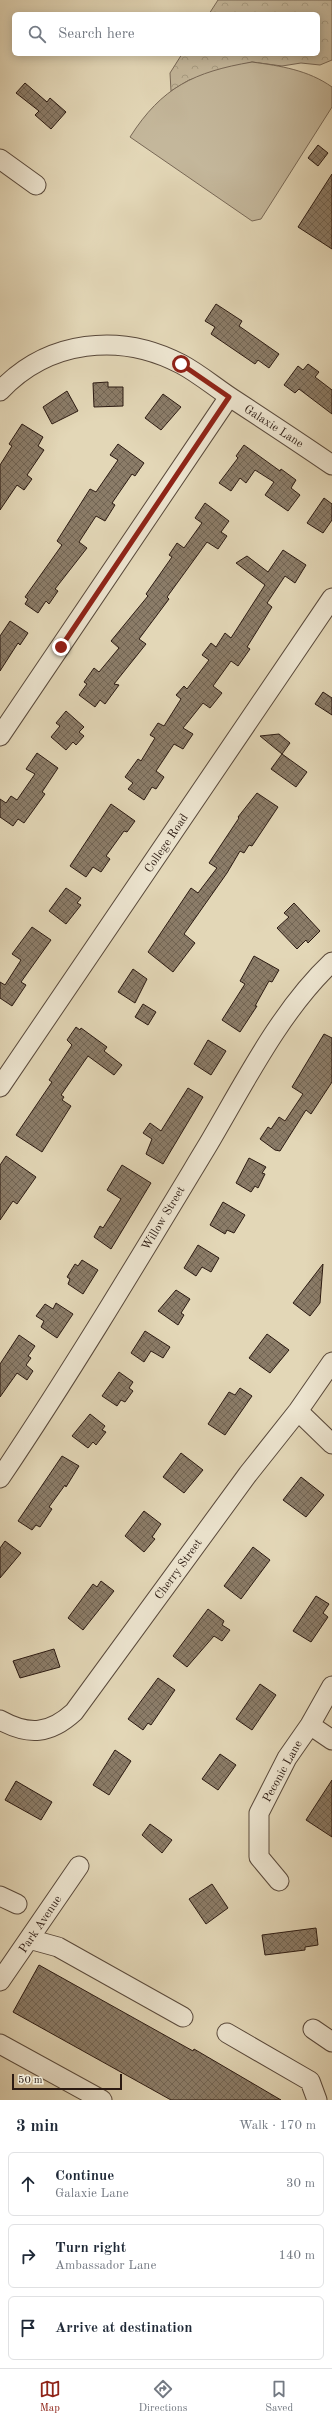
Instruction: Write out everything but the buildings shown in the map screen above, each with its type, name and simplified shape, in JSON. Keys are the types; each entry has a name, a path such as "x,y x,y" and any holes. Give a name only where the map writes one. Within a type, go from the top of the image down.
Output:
{"street":[{"path":"0,159 36,185"},
{"name":"Galaxie Lane","path":"0,391 12,378 72,347 115,344 151,351 181,364 332,465"},
{"path":"0,736 229,397"},
{"name":"College Road","path":"0,1087 332,598"},
{"name":"Willow Street","path":"0,1478 32,1431 157,1230 286,1016 316,977 332,962"},
{"name":"Cherry Street","path":"0,1720 25,1730 43,1731 64,1722 74,1712 248,1474 298,1411 332,1362"},
{"path":"298,1411 332,1444"},
{"name":"Peconic Lane","path":"279,1880 259,1857 259,1813 287,1758 310,1725 332,1686"},
{"path":"310,1725 332,1740"},
{"name":"Park Avenue","path":"0,1981 79,1866"},
{"path":"0,1896 17,1904"},
{"path":"29,1938 58,1947 183,2017"},
{"path":"313,2030 332,2042"},
{"path":"227,2033 310,2081 317,2100"},
{"path":"0,2044 96,2099"}],"green space":[{"path":"218,0 332,0 332,60 320,65 301,63 282,66 252,62 189,80 171,91 170,73 181,56 320,56 320,12 210,12"},
{"path":"252,62 294,70 323,81 332,87 332,107 261,219 252,221 130,137 154,106 181,84 213,71"}],"route":[{"path":"61,647 229,397 181,364"}]}
